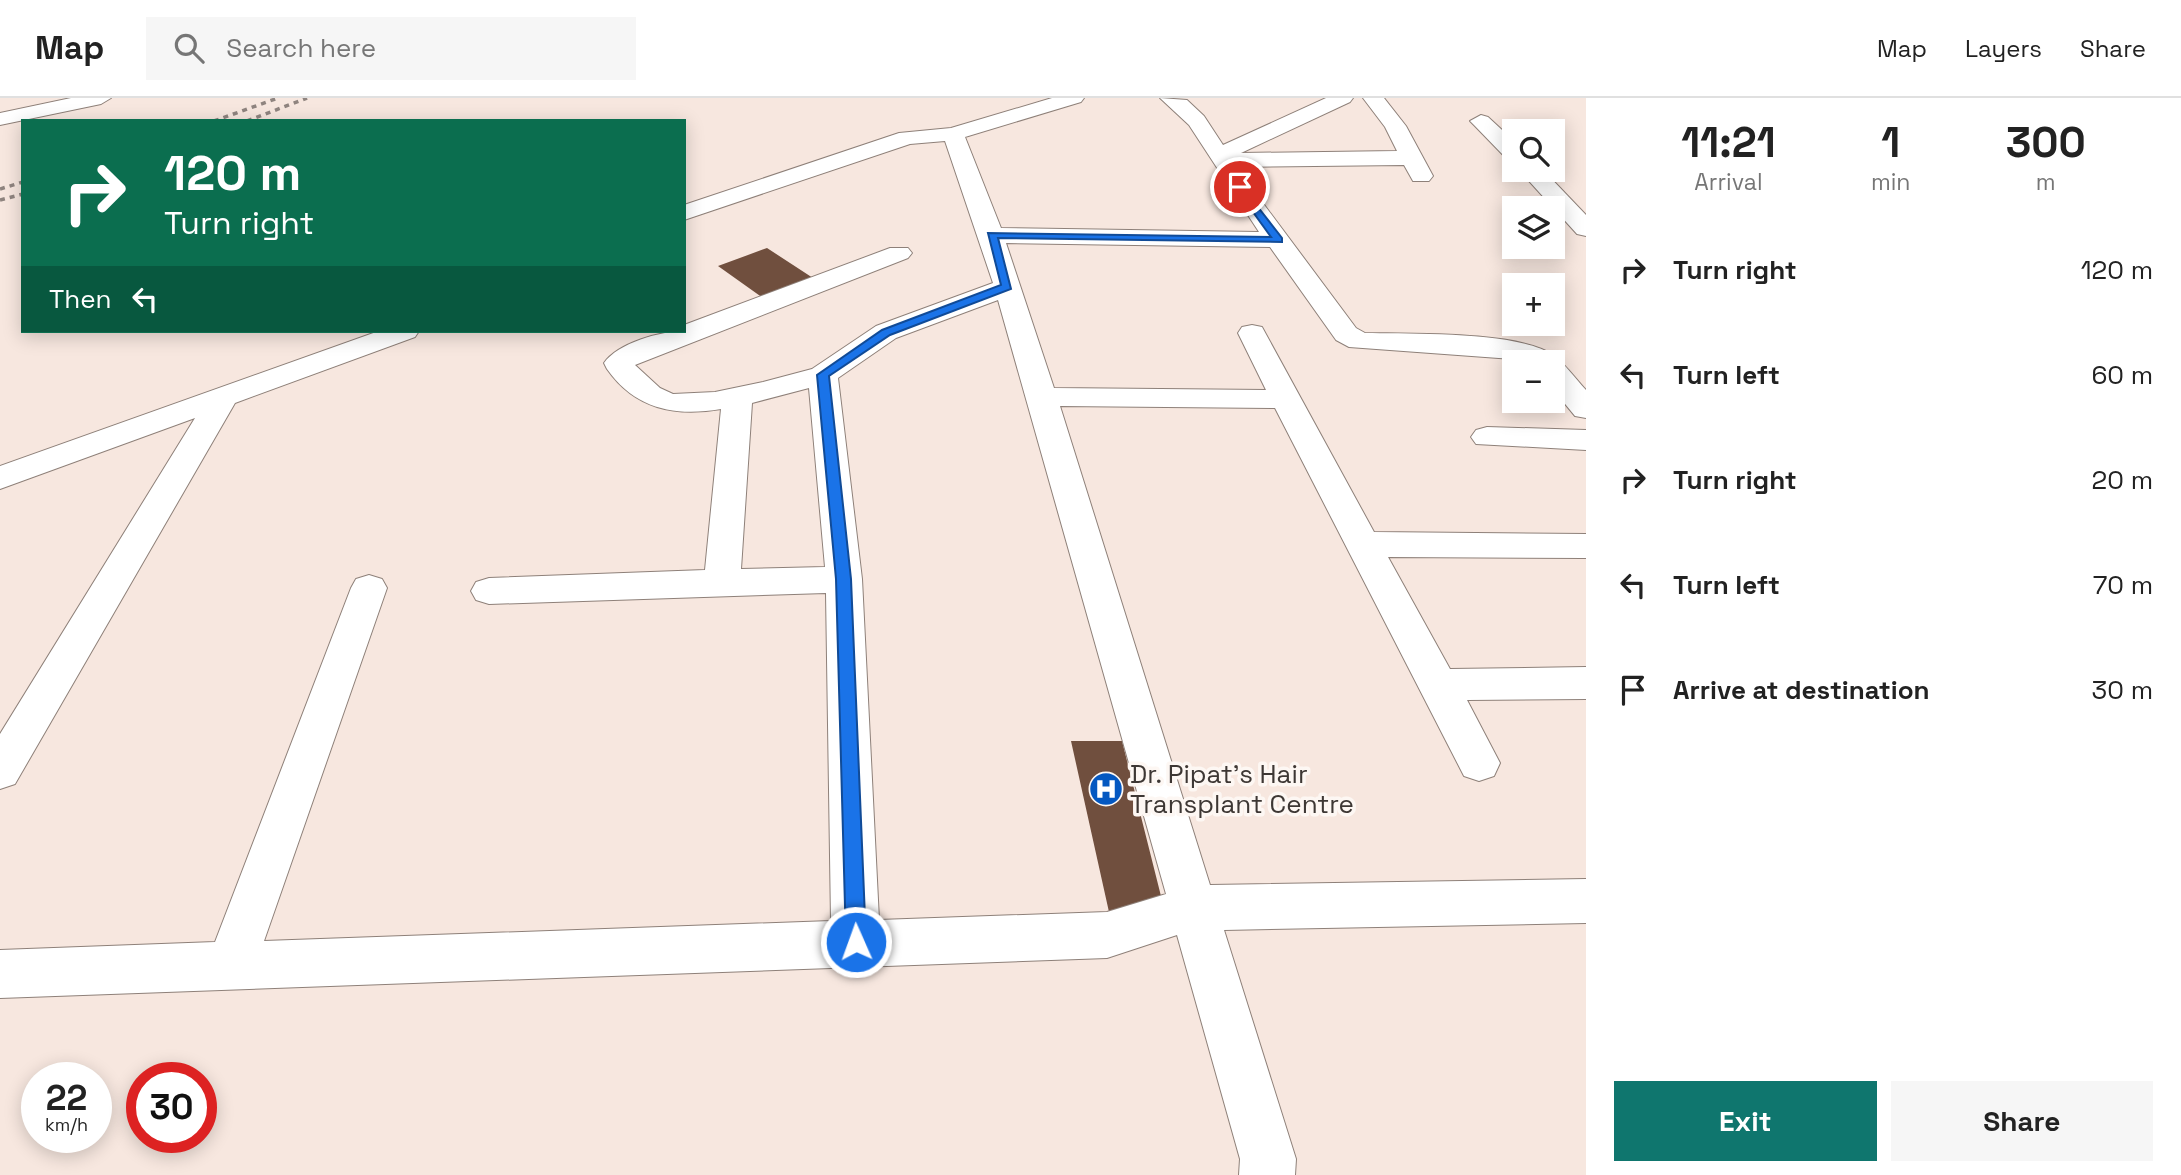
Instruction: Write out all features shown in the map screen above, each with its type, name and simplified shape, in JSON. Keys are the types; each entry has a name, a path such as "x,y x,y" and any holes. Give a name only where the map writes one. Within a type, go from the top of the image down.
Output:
{"street":[{"path":"0,119 101,98"},
{"path":"686,212 907,138 953,134 1074,98"},
{"path":"1170,98 1181,103 1346,334 1359,341 1504,350"},
{"path":"1221,157 1343,98"},
{"path":"1373,98 1395,126 1409,158 1424,180"},
{"path":"1480,121 1502,142"},
{"path":"686,233 933,147 953,134"},
{"path":"953,134 992,235 1042,397 1191,908 1268,1159 1267,1175"},
{"path":"1221,157 1409,158"},
{"path":"1541,182 1586,229"},
{"path":"992,235 1278,240"},
{"path":"899,253 627,357 619,363 622,369 657,399 668,403 737,397 823,375 886,332 1007,287"},
{"path":"0,457 340,333"},
{"path":"0,478 225,394 399,333"},
{"path":"1252,333 1479,763"},
{"path":"823,375 844,579 856,942"},
{"path":"1565,384 1586,409"},
{"path":"0,771 225,394"},
{"path":"722,582 737,397"},
{"path":"1042,397 1286,399"},
{"path":"1486,437 1586,440"},
{"path":"1363,544 1586,546"},
{"path":"489,591 844,579"},
{"path":"231,964 369,588"},
{"path":"1438,685 1586,683"},
{"path":"0,974 1107,935 1191,908 1586,901"}],"building":[{"path":"767,248 813,278 763,298 718,266"},
{"path":"1071,741 1122,741 1165,912 1109,912"}],"railway":[{"path":"220,119 278,98"},
{"path":"252,119 307,98"},
{"path":"0,189 21,183"},
{"path":"0,200 21,195"}],"place":[{"name":"Dr. Pipat's Hair Transplant Centre","path":"1106,789"}],"route":[{"path":"856,942 844,579 823,375 886,332 1007,287 992,235 1278,240 1240,187"}]}
